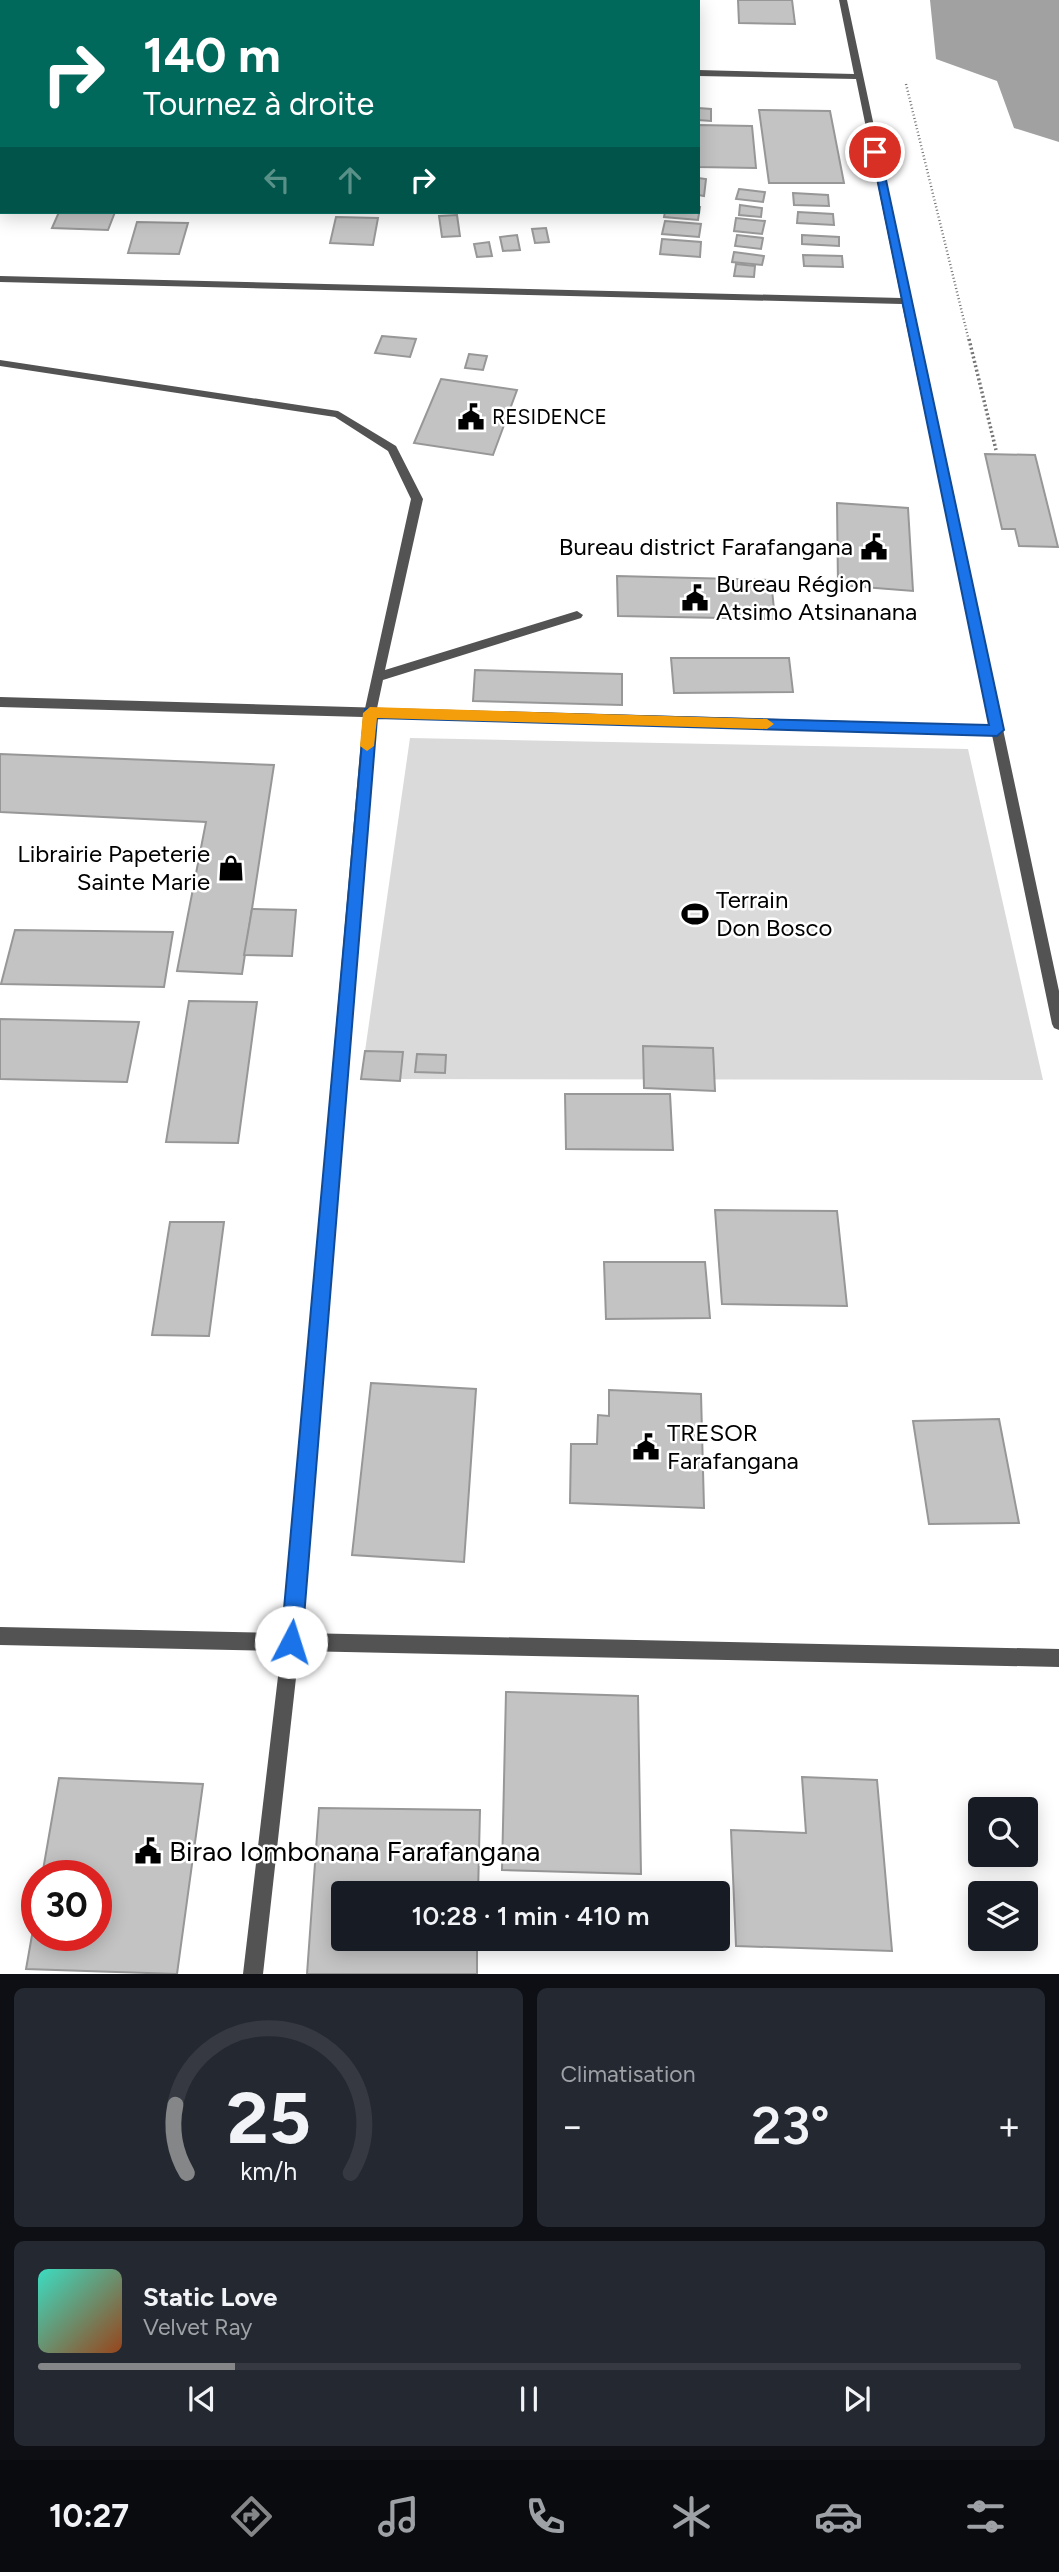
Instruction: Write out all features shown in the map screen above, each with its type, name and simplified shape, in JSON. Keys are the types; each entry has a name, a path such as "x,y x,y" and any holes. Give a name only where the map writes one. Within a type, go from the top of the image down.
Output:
{"street":[{"path":"843,0 1059,1024"},
{"path":"700,73 859,77"},
{"path":"0,279 906,301"},
{"path":"0,363 338,414 392,449 417,499 370,713 291,1642 253,1973"},
{"path":"378,677 577,615"},
{"path":"0,702 997,730"},
{"path":"0,1636 1059,1658"}],"path":[{"path":"906,83 996,450"}],"shaded area":[{"path":"930,0 1059,0 1059,142 1014,128 997,81 936,59"},
{"name":"Terrain Don Bosco","path":"410,738 968,749 1043,1080 361,1079"}],"building":[{"path":"738,0 792,0 795,24 739,23"},
{"path":"700,108 711,109 711,121 700,120"},
{"path":"759,110 830,111 844,183 769,183"},
{"path":"700,125 752,126 756,168 700,167"},
{"path":"700,178 706,179 704,196 700,195"},
{"path":"739,189 765,192 763,202 736,199"},
{"path":"793,193 828,195 829,206 794,205"},
{"path":"740,205 762,208 761,217 739,215"},
{"path":"798,212 833,214 834,225 797,223"},
{"path":"58,214 114,214 108,230 52,228"},
{"path":"665,214 699,214 698,220 664,217"},
{"path":"457,215 460,236 442,237 439,216"},
{"path":"336,217 378,218 373,245 330,243"},
{"path":"736,218 765,221 762,234 734,231"},
{"path":"665,221 701,224 699,237 662,234"},
{"path":"137,222 188,223 179,254 128,253"},
{"path":"546,228 549,242 535,243 532,229"},
{"path":"517,235 520,250 503,251 500,237"},
{"path":"737,235 763,238 761,249 735,246"},
{"path":"802,235 839,237 839,246 802,244"},
{"path":"662,239 701,242 700,257 660,254"},
{"path":"489,242 492,256 477,257 474,244"},
{"path":"734,252 764,256 762,265 732,262"},
{"path":"803,255 842,256 843,267 804,266"},
{"path":"736,264 755,266 754,277 734,276"},
{"path":"382,336 416,339 410,357 375,353"},
{"path":"469,354 487,356 483,370 465,368"},
{"path":"441,379 517,390 493,455 414,443"},
{"path":"985,454 1035,455 1058,547 1019,546 1015,529 1002,529"},
{"name":"Bureau district Farafangana","path":"837,503 908,508 913,591 838,585"},
{"name":"Bureau Région Atsimo Atsinanana","path":"617,576 771,580 775,619 618,616"},
{"path":"671,658 789,658 793,692 674,693"},
{"path":"475,670 622,674 622,705 473,701"},
{"path":"0,754 274,765 242,974 177,971 206,822 0,812"},
{"path":"252,909 296,910 292,956 244,955"},
{"path":"15,930 173,932 164,987 1,984"},
{"path":"189,1001 257,1002 238,1143 166,1142"},
{"path":"0,1019 139,1022 127,1082 0,1079"},
{"path":"643,1046 713,1048 715,1091 644,1088"},
{"path":"365,1051 403,1052 400,1081 361,1079"},
{"path":"417,1054 446,1055 445,1073 415,1072"},
{"path":"565,1094 670,1094 673,1150 566,1149"},
{"path":"715,1210 837,1211 847,1306 722,1304"},
{"path":"170,1222 224,1222 209,1336 152,1335"},
{"path":"604,1262 705,1262 710,1318 606,1319"},
{"path":"371,1383 476,1389 464,1562 352,1555"},
{"path":"609,1390 701,1394 704,1508 570,1503 571,1444 597,1444 598,1415 609,1416"},
{"path":"999,1419 1019,1523 929,1524 913,1421"},
{"path":"506,1692 638,1696 641,1874 502,1870"},
{"path":"802,1777 877,1780 892,1951 736,1946 731,1830 806,1833"},
{"path":"59,1778 203,1784 177,1974 26,1969 29,1951 112,1951 112,1860 45,1860"},
{"path":"319,1808 480,1810 478,1881 331,1881 331,1951 477,1951 477,1974 307,1974"}],"slow traffic":[{"path":"367,746 370,713 767,724"}],"place":[{"name":"RESIDENCE","path":"471,417"},
{"name":"Bureau district Farafangana","path":"874,547"},
{"name":"Bureau Région Atsimo Atsinanana","path":"695,598"},
{"name":"Librairie Papeterie Sainte Marie","path":"231,868"},
{"name":"Terrain Don Bosco","path":"695,914"},
{"name":"TRESOR Farafangana","path":"646,1447"},
{"name":"Birao Iombonana Farafangana","path":"148,1851"}],"route":[{"path":"291,1642 370,713 997,730 875,152"}]}
